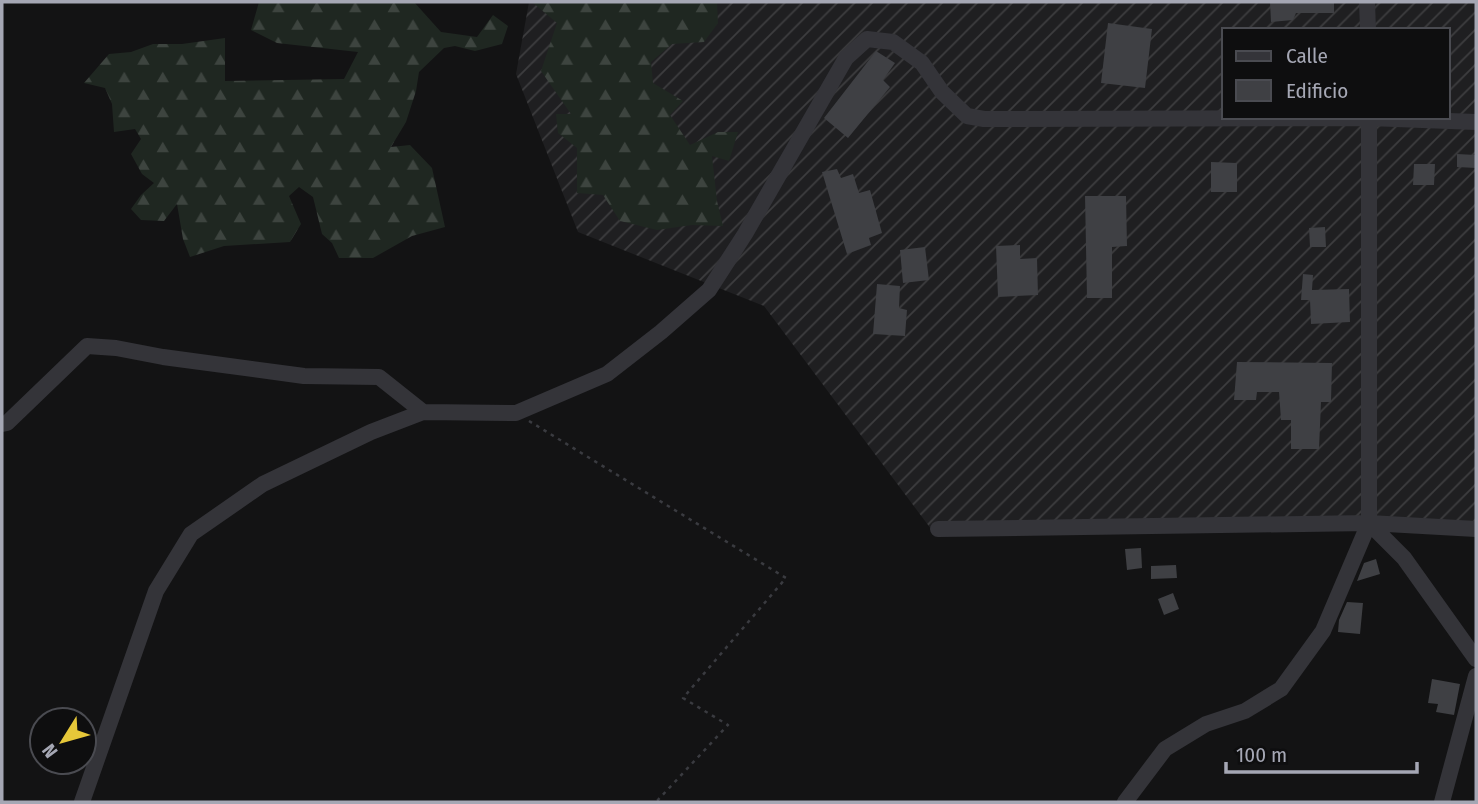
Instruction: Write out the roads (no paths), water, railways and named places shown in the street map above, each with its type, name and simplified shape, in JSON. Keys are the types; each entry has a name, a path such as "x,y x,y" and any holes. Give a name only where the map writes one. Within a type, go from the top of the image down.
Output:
{"street":[{"path":"1367,2 1368,28"},
{"path":"82,802 156,591 191,534 263,484 371,432 423,412 516,413 607,374 709,290 745,234 846,58 867,39 893,43 922,63 942,92 967,116 984,119 1222,118"},
{"path":"1125,802 1165,749 1206,724 1245,711 1281,689 1323,631 1369,523 1369,119"},
{"path":"1396,119 1476,122"},
{"path":"2,425 87,346 304,376 379,377 423,412"},
{"path":"1369,523 1404,558 1476,659"},
{"path":"938,529 1369,523 1476,529"},
{"path":"1442,802 1476,676"}]}
